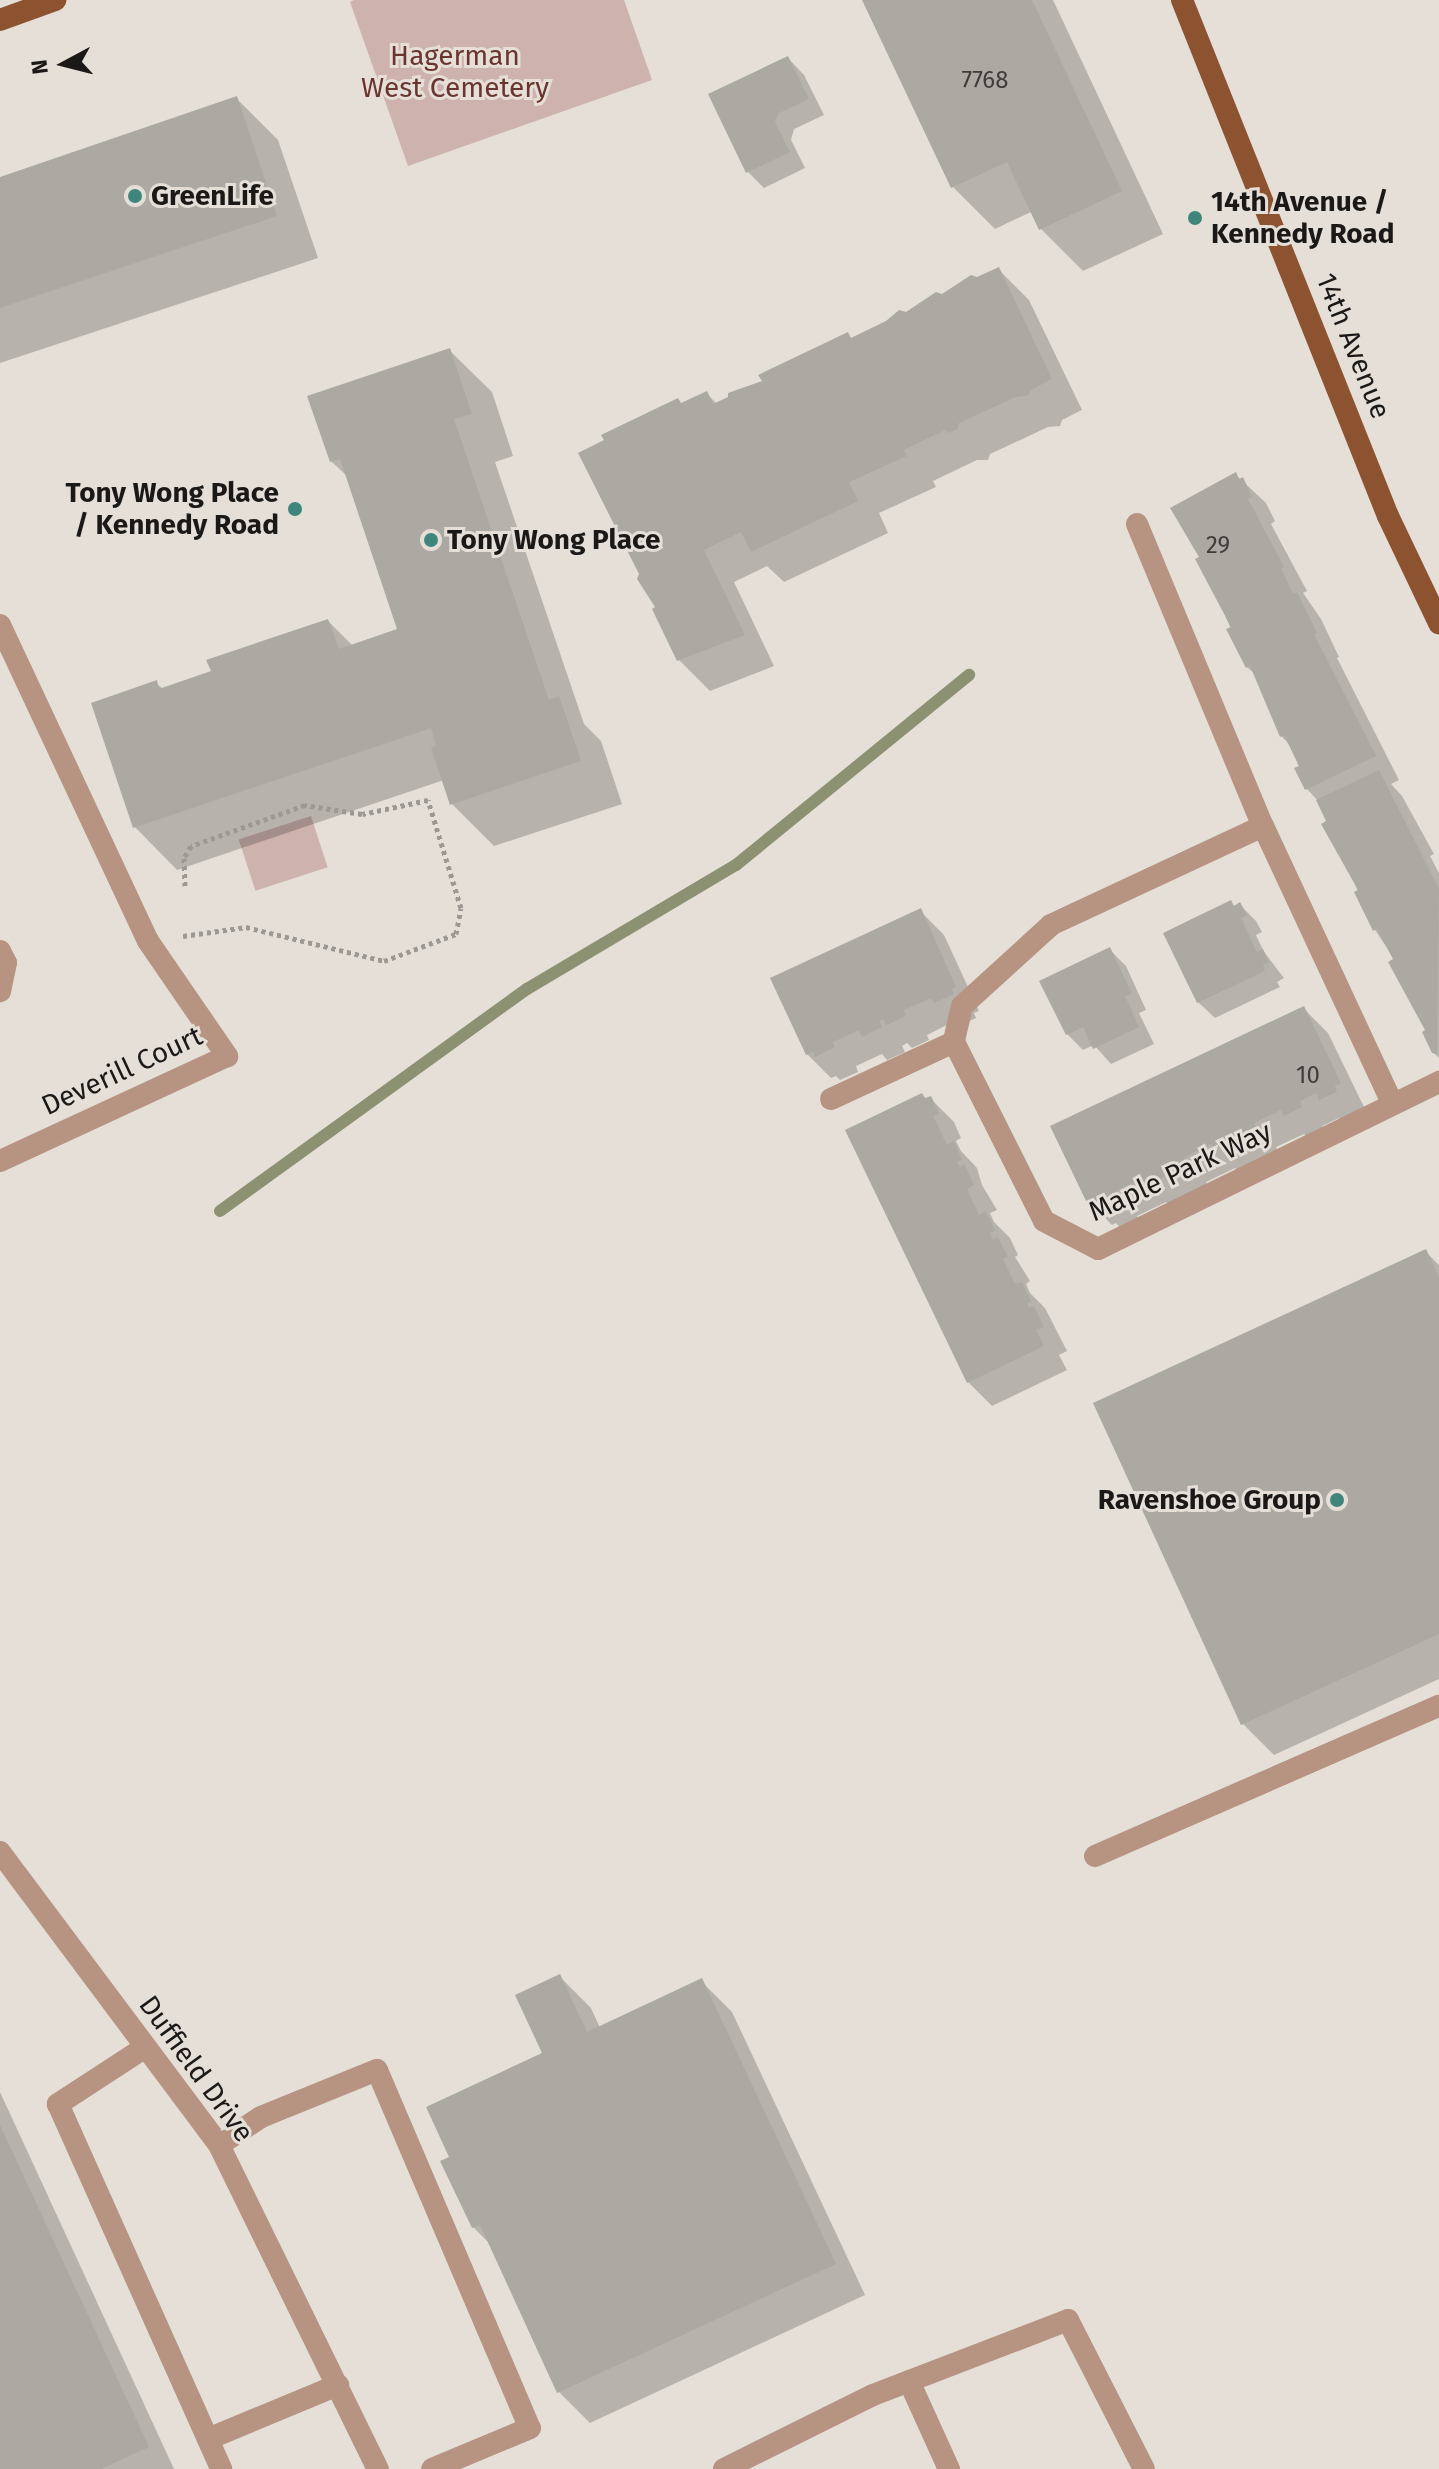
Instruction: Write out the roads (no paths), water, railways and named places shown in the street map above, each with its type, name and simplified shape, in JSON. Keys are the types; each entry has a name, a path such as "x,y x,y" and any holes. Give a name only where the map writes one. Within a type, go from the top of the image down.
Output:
{"main road":[{"path":"0,20 55,0"},
{"name":"14th Avenue","path":"1182,0 1388,516 1439,623"}],"street":[{"path":"1137,524 1263,826 1392,1103"},
{"name":"Deverill Court","path":"0,625 148,941 227,1056 0,1161"},
{"path":"831,1099 954,1042 962,1006 1051,925 1263,826"},
{"path":"0,951 6,963 0,991"},
{"name":"Maple Park Way","path":"954,1042 1044,1221 1098,1249 1439,1082"},
{"path":"1095,1856 1439,1706"},
{"name":"Duffield Drive","path":"0,1852 219,2145 378,2469"},
{"path":"144,2048 58,2104 221,2469"},
{"path":"219,2145 261,2117 377,2070 530,2428 432,2469"},
{"path":"724,2469 873,2395 1068,2320 1144,2469"},
{"path":"909,2381 949,2469"},
{"path":"208,2439 338,2385"}],"waterway":[{"path":"220,1211 527,989 736,865 969,675"}],"place":[{"name":"GreenLife","path":"135,196"},
{"name":"14th Avenue / Kennedy Road","path":"1195,218"},
{"name":"Tony Wong Place / Kennedy Road","path":"295,509"},
{"name":"Tony Wong Place","path":"431,540"},
{"name":"Ravenshoe Group","path":"1337,1500"}],"park label":[{"name":"Hagerman West Cemetery","path":"455,72"}]}
